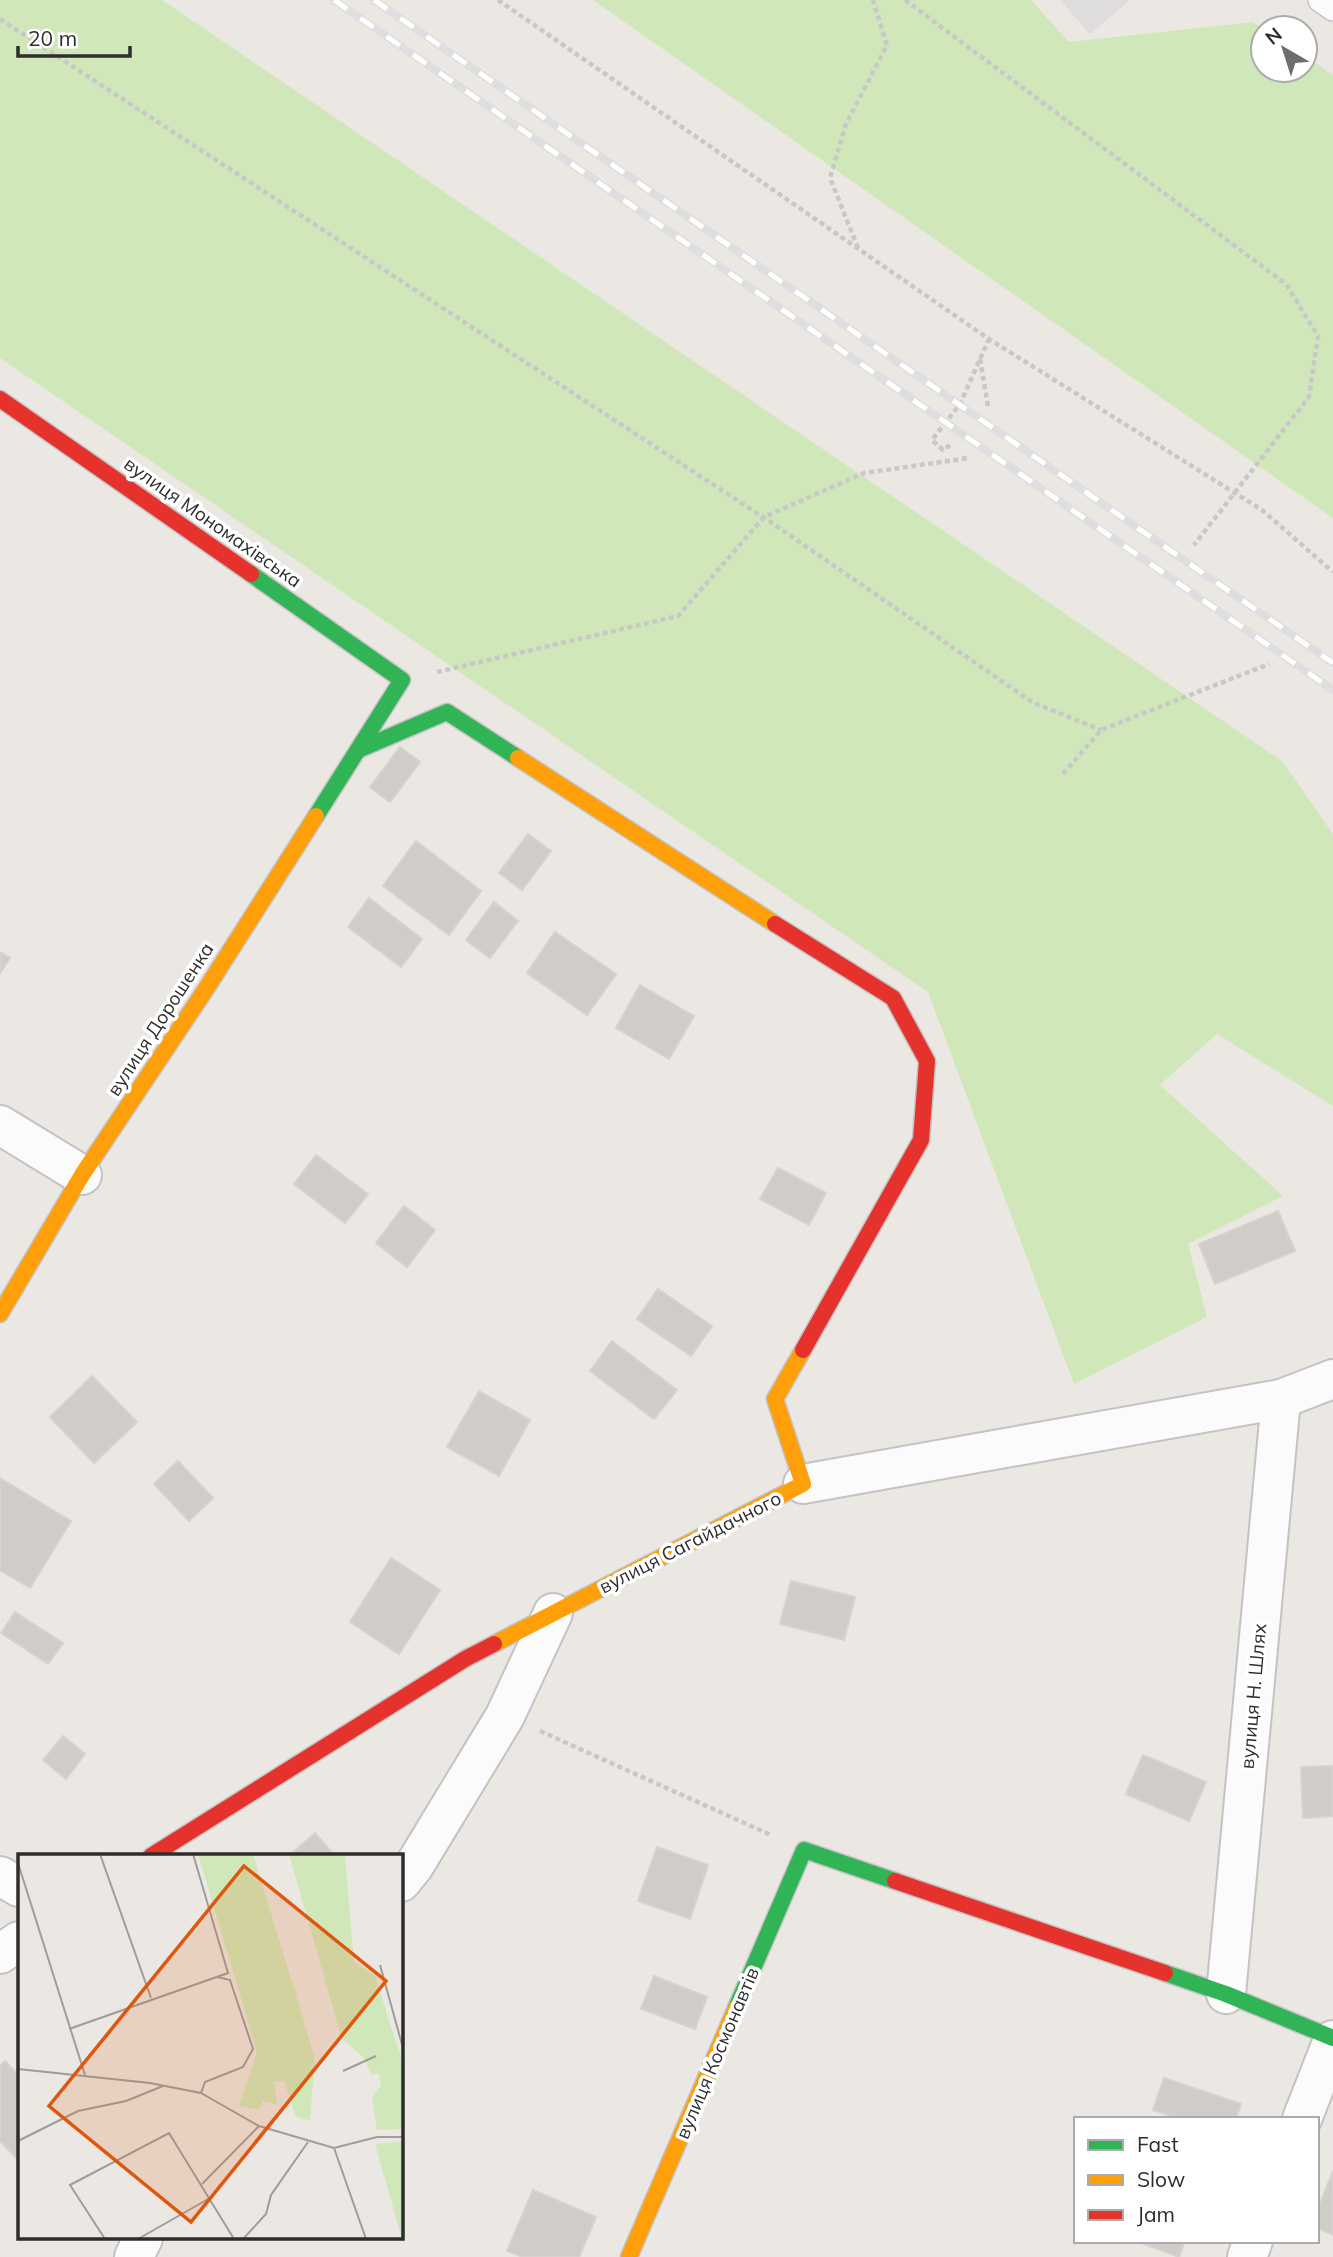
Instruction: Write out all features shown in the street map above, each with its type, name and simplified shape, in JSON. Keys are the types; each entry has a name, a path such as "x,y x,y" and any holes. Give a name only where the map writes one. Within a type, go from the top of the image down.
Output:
{"street":[{"name":"вулиця Мономахівська","path":"0,399 402,680"},
{"name":"вулиця Дорошенка","path":"0,1314 82,1175 206,989 402,680"},
{"name":"вулиця Сагайдачного","path":"153,1854 465,1659 803,1484 775,1399 921,1140 927,1061 893,998 447,712 358,750"},
{"path":"0,1125 82,1175"},
{"path":"803,1484 1281,1399 1333,1379"},
{"name":"вулиця Н. Шлях","path":"1226,1994 1281,1399"},
{"path":"402,1881 414,1866 505,1716 553,1613"},
{"path":"804,1850 1226,1994 1333,2039 1303,2117"},
{"name":"вулиця Космонавтів","path":"629,2257 804,1850"},
{"path":"0,1876 18,1886"},
{"path":"0,1954 18,1942"},
{"path":"134,2257 142,2240"}],"lane":[{"path":"1320,0 1333,9"}],"path":[{"path":"498,0 989,340 1262,510 1333,572"},
{"path":"859,249 830,177 846,124 887,45 873,0"},
{"path":"905,0 1286,284 1318,336 1309,397 1194,545"},
{"path":"0,19 764,517 1032,702 1101,730"},
{"path":"943,450 932,440 960,404 989,340"},
{"path":"980,358 988,406"},
{"path":"942,462 943,450 950,445"},
{"path":"402,680 678,615 764,517 864,473 969,458"},
{"path":"1063,774 1101,730 1269,664"},
{"path":"505,1716 804,1850"}],"shaded area":[{"path":"1060,0 1130,0 1090,34"}],"green space":[{"path":"0,0 162,0 1282,761 1333,834 1333,1106 1217,1034 1160,1085 1283,1196 1188,1244 1207,1317 1074,1384 928,992 0,358"},
{"path":"593,0 1031,0 1069,42 1249,22 1249,84 1319,84 1319,66 1333,75 1333,518"}],"building":[{"path":"400,747 420,762 390,802 370,787"},
{"path":"528,834 551,851 522,890 499,873"},
{"path":"416,841 481,891 449,935 383,886"},
{"path":"369,898 422,939 401,967 348,927"},
{"path":"494,902 518,921 490,958 466,940"},
{"path":"555,932 616,974 587,1015 527,973"},
{"path":"0,952 10,958 0,973"},
{"path":"640,985 694,1016 669,1059 616,1028"},
{"path":"316,1155 368,1194 345,1223 294,1184"},
{"path":"778,1168 826,1193 809,1225 760,1199"},
{"path":"404,1206 435,1230 407,1267 376,1243"},
{"path":"1278,1211 1295,1251 1215,1284 1199,1244"},
{"path":"658,1289 712,1326 691,1356 637,1319"},
{"path":"612,1341 677,1390 654,1419 590,1371"},
{"path":"92,1376 137,1422 94,1463 50,1417"},
{"path":"479,1391 530,1420 499,1476 447,1447"},
{"path":"178,1461 213,1498 189,1521 154,1484"},
{"path":"0,1478 71,1521 30,1588 0,1570"},
{"path":"391,1558 440,1590 399,1654 350,1622"},
{"path":"791,1581 855,1597 844,1640 780,1624"},
{"path":"15,1612 63,1643 48,1664 1,1633"},
{"path":"63,1736 85,1754 66,1779 43,1760"},
{"path":"1143,1755 1206,1782 1189,1821 1126,1794"},
{"path":"1333,1766 1333,1816 1303,1818 1301,1767"},
{"path":"315,1833 333,1854 291,1854"},
{"path":"657,1847 708,1865 690,1919 638,1901"},
{"path":"654,1976 707,1997 695,2029 641,2009"},
{"path":"5,2061 18,2075 18,2160 0,2141 0,2066"},
{"path":"1164,2078 1241,2104 1237,2117 1168,2117 1153,2110"},
{"path":"1333,2171 1333,2235 1319,2229 1319,2206"},
{"path":"533,2190 596,2217 579,2257 523,2257 507,2251"},
{"path":"1141,2243 1184,2243 1179,2257"}],"railway":[{"path":"334,0 1333,690"},
{"path":"374,0 1333,663"}],"traffic: fast":[{"path":"251,574 402,680 316,816"},
{"path":"358,750 447,712 518,758"},
{"path":"736,2008 804,1850 895,1881"},
{"path":"1165,1973 1226,1994 1333,2038"}],"traffic: slow":[{"path":"518,758 775,924"},
{"path":"0,1314 82,1175 206,989 316,816"},
{"path":"494,1644 803,1484 775,1399 803,1350"},
{"path":"629,2257 736,2008"}],"traffic: jam":[{"path":"0,399 251,574"},
{"path":"775,924 893,998 927,1061 921,1140 803,1350"},
{"path":"154,1854 465,1659 494,1644"},
{"path":"895,1881 1165,1973"}]}
